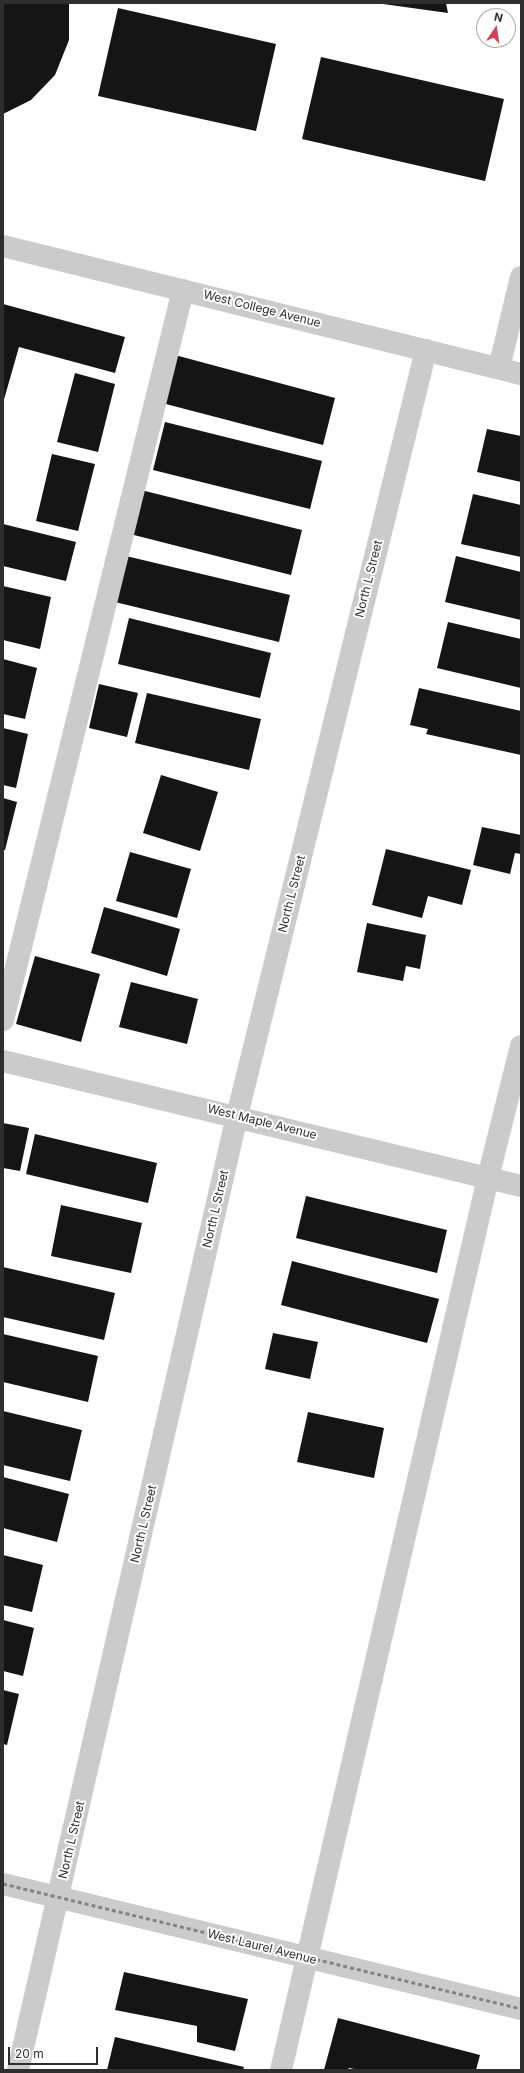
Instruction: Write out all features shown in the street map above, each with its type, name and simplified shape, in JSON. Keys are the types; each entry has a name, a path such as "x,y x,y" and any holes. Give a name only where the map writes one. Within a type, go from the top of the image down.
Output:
{"street":[{"name":"West College Avenue","path":"3,246 521,374"},
{"path":"498,368 521,277"},
{"path":"3,1020 183,290"},
{"name":"North L Street","path":"18,2070 59,1898 238,1116 426,350"},
{"path":"281,2070 488,1178 521,1046"},
{"name":"West Maple Avenue","path":"3,1061 238,1116 521,1186"},
{"name":"West Laurel Avenue","path":"3,1884 521,2009"}],"building":[{"path":"3,3 69,3 69,40 55,75 31,100 3,114"},
{"path":"446,3 448,13 383,4"},
{"path":"118,8 276,44 256,131 98,96"},
{"path":"321,57 504,99 485,181 302,139"},
{"path":"3,304 125,337 115,373 19,347 3,403"},
{"path":"175,355 335,398 323,445 162,403"},
{"path":"75,373 115,384 98,452 57,442"},
{"path":"165,422 322,461 310,509 153,470"},
{"path":"487,429 521,436 521,482 477,472"},
{"path":"52,454 95,464 78,531 36,521"},
{"path":"141,490 302,530 291,575 130,534"},
{"path":"473,494 521,505 521,557 461,544"},
{"path":"3,524 76,542 66,581 3,566"},
{"path":"126,556 290,595 279,642 115,602"},
{"path":"456,556 521,572 521,620 445,602"},
{"path":"3,586 51,597 40,649 3,640"},
{"path":"129,618 271,653 260,698 118,664"},
{"path":"448,622 521,639 521,688 437,668"},
{"path":"3,659 37,668 25,719 3,714"},
{"path":"99,684 138,693 127,737 89,728"},
{"path":"419,688 521,711 521,755 426,734 428,729 410,725"},
{"path":"147,693 261,719 249,770 135,743"},
{"path":"3,728 28,734 16,788 3,785"},
{"path":"161,775 218,792 200,851 143,833"},
{"path":"3,798 17,802 5,850 3,850"},
{"path":"482,827 521,835 521,854 515,853 510,874 473,865"},
{"path":"386,849 471,870 462,905 428,896 422,918 372,905"},
{"path":"130,852 191,869 177,918 116,901"},
{"path":"104,907 180,929 167,976 91,953"},
{"path":"367,923 426,935 420,969 406,966 403,981 357,972"},
{"path":"35,956 100,974 81,1042 16,1024"},
{"path":"131,982 198,999 187,1044 119,1027"},
{"path":"3,1123 29,1128 20,1171 3,1168"},
{"path":"35,1134 157,1163 148,1203 26,1174"},
{"path":"306,1196 447,1230 437,1273 296,1238"},
{"path":"61,1205 142,1223 131,1273 51,1256"},
{"path":"292,1261 439,1299 427,1343 281,1305"},
{"path":"3,1267 115,1293 104,1340 3,1317"},
{"path":"273,1333 318,1342 310,1379 265,1369"},
{"path":"3,1334 98,1356 88,1402 3,1382"},
{"path":"3,1411 82,1430 70,1481 3,1465"},
{"path":"308,1412 384,1428 374,1478 297,1462"},
{"path":"3,1477 69,1494 57,1542 3,1528"},
{"path":"3,1555 43,1565 32,1612 3,1605"},
{"path":"3,1620 34,1628 23,1676 3,1671"},
{"path":"3,1690 19,1694 7,1745 3,1744"},
{"path":"124,1972 248,1999 235,2051 197,2042 197,2026 115,2010"},
{"path":"338,2018 480,2055 476,2070 359,2070 349,2068 348,2070 324,2070"},
{"path":"115,2037 244,2067 243,2070 107,2070"}],"railway":[{"path":"3,1884 521,2009"}]}
